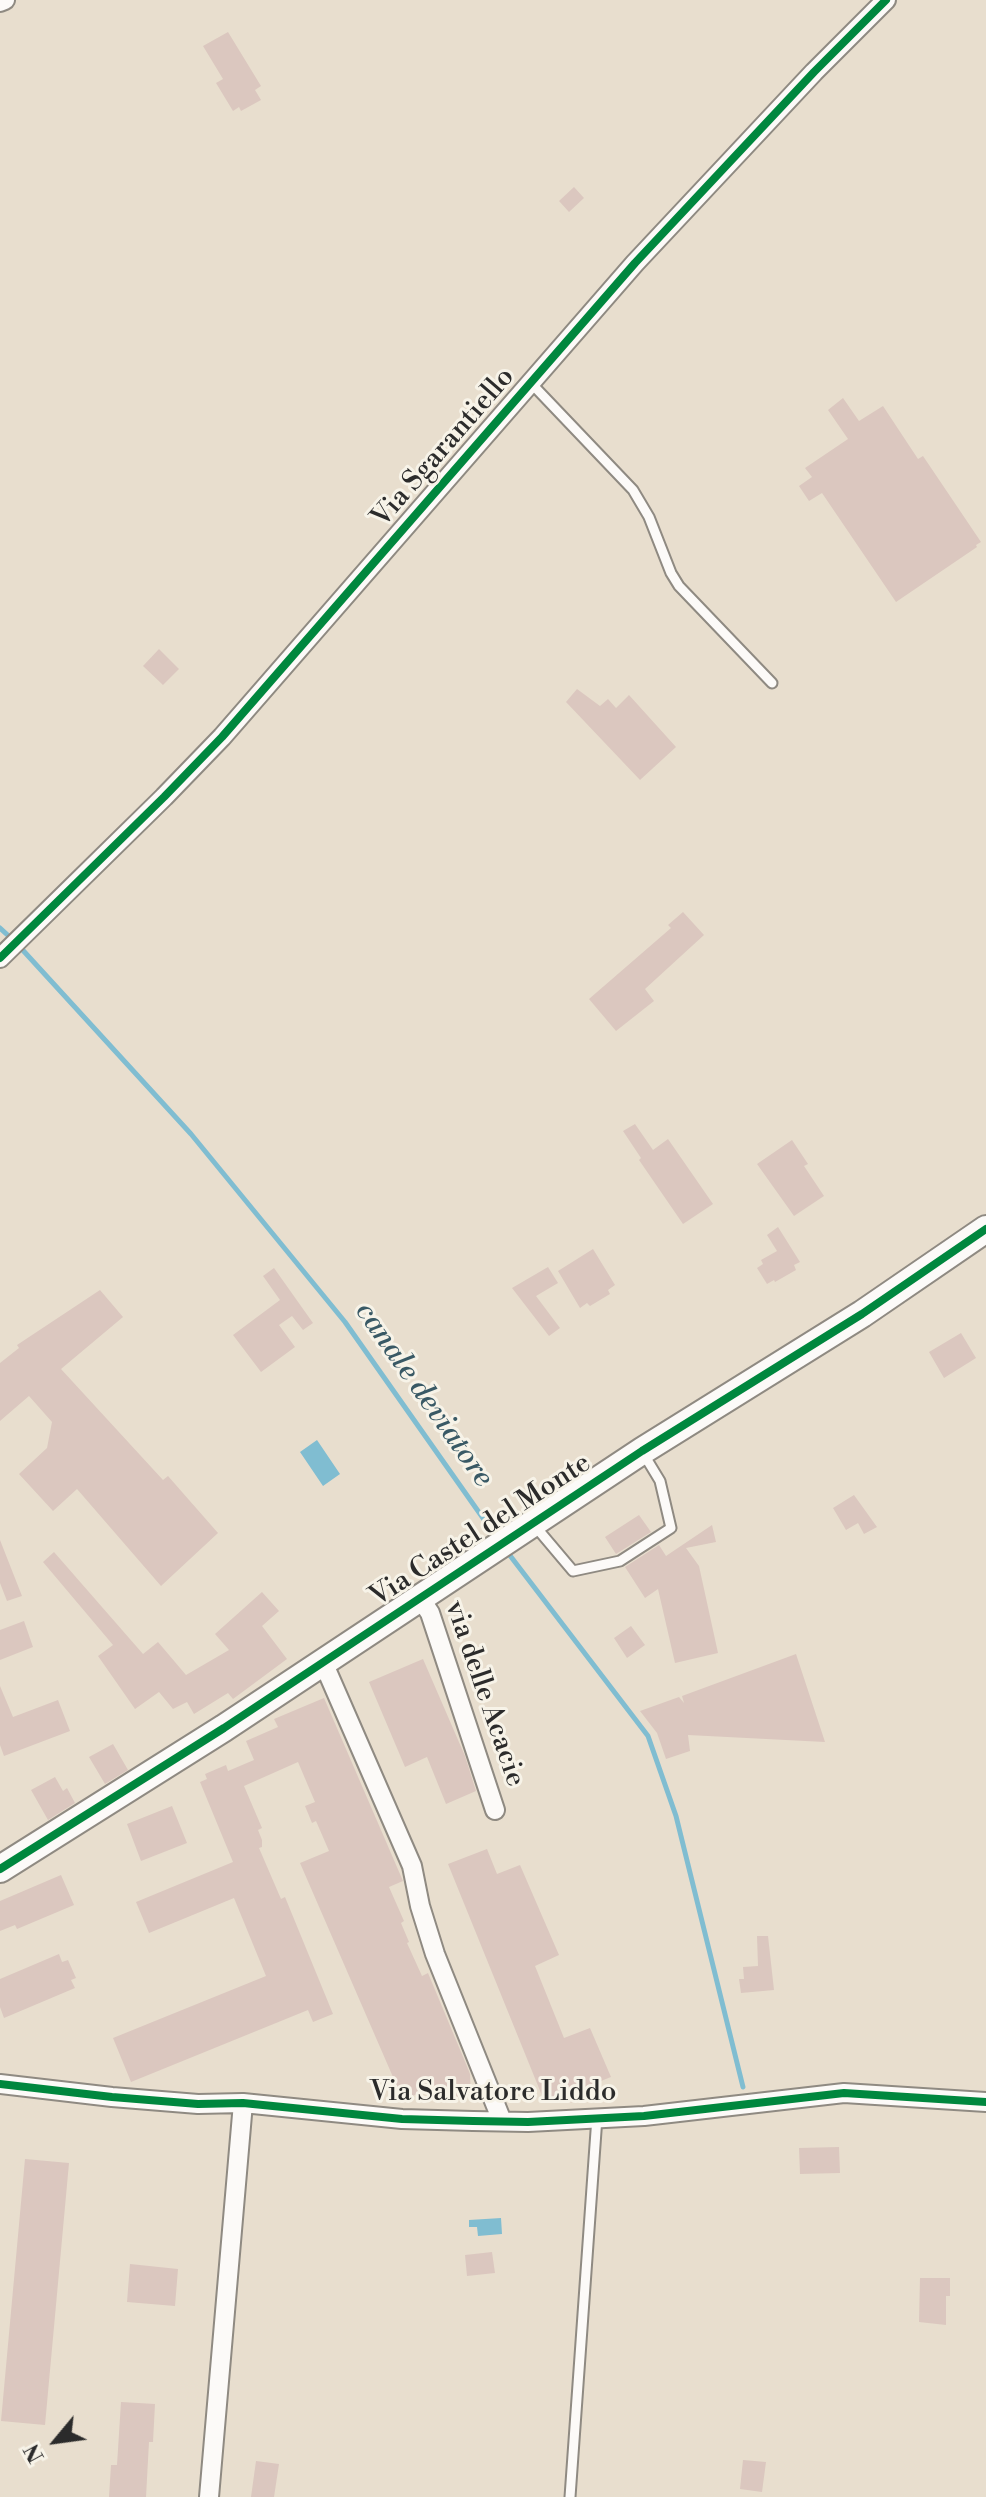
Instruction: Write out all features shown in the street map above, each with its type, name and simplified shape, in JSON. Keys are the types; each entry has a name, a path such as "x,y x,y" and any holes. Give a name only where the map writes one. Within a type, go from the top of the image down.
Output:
{"main road":[{"name":"Via Castel del Monte","path":"0,1869 323,1662 642,1451 862,1314 986,1229"}],"street":[{"name":"Via Sgarantiello","path":"1,957 222,737 635,263 886,0"},
{"name":"via delle Acacie","path":"420,1598 430,1613 495,1810"},
{"path":"323,1662 412,1866 435,1954 502,2121"},
{"name":"Via Salvatore Liddo","path":"0,2084 198,2104 243,2103 402,2119 502,2121 644,2116 844,2093 986,2102"},
{"path":"209,2497 243,2103"}],"lane":[{"path":"530,382 633,490 649,517 679,586 772,683"},
{"path":"512,1537 573,1571 620,1561 671,1528 660,1481 642,1451"},
{"path":"570,2497 597,2117"}],"water":[{"path":"317,1440 340,1474 323,1486 300,1452"},
{"path":"501,2218 502,2234 478,2236 477,2227 469,2227 469,2220"}],"building":[{"path":"228,32 261,86 255,90 261,100 241,111 239,107 233,111 216,83 223,79 203,46"},
{"path":"574,187 584,198 569,212 559,201"},
{"path":"843,398 859,421 883,406 918,459 923,456 981,542 896,602 822,493 809,501 799,486 812,477 805,468 848,439 828,410"},
{"path":"159,649 179,669 163,685 143,666"},
{"path":"577,689 600,706 608,699 616,708 629,695 676,747 640,780 566,702"},
{"path":"683,912 704,935 645,989 654,1001 616,1031 589,999 671,928 668,925"},
{"path":"635,1124 653,1150 668,1139 713,1204 683,1224 623,1131"},
{"path":"792,1140 808,1164 804,1166 824,1196 794,1216 757,1164"},
{"path":"778,1227 800,1262 794,1265 796,1270 767,1284 757,1268 763,1264 761,1260 777,1251 767,1235"},
{"path":"593,1249 615,1285 608,1290 610,1294 590,1306 587,1303 580,1308 558,1271"},
{"path":"548,1267 558,1283 536,1296 560,1328 549,1336 512,1288"},
{"path":"274,1268 313,1323 303,1330 292,1316 279,1325 295,1347 261,1372 233,1335 280,1300 263,1276"},
{"path":"100,1290 123,1317 61,1369 163,1480 168,1476 218,1533 161,1586 77,1489 53,1511 19,1474 47,1448 52,1422 29,1396 0,1421 0,1363 19,1348 17,1345"},
{"path":"961,1333 976,1358 944,1378 929,1352"},
{"path":"854,1495 877,1527 864,1534 858,1523 846,1530 833,1508"},
{"path":"639,1515 651,1532 616,1554 605,1537"},
{"path":"712,1525 716,1542 686,1548 699,1566 718,1653 675,1663 658,1589 645,1598 625,1567 659,1545 666,1556"},
{"path":"0,1540 22,1596 7,1601 0,1583"},
{"path":"54,1552 143,1654 158,1642 186,1675 229,1650 215,1634 262,1592 279,1611 262,1626 287,1659 233,1699 228,1693 194,1714 187,1702 173,1709 159,1692 135,1709 98,1656 113,1645 43,1562"},
{"path":"24,1621 33,1647 0,1660 0,1630"},
{"path":"631,1626 645,1645 627,1658 614,1638"},
{"path":"796,1654 825,1742 688,1735 690,1751 666,1759 657,1733 640,1711 679,1697 684,1703 682,1696"},
{"path":"423,1659 465,1756 476,1791 446,1804 427,1757 405,1767 369,1682"},
{"path":"0,1686 13,1717 58,1700 70,1731 4,1756 0,1745"},
{"path":"324,1698 403,1881 389,1887 404,1921 401,1923 407,1943 422,1976 428,1973 470,2074 471,2097 432,2096 429,2089 403,2100 300,1863 329,1851 316,1821 312,1823 305,1806 315,1802 298,1762 244,1786 262,1828 258,1830 262,1840 262,1847 259,1848 281,1899 285,1897 333,2014 313,2022 308,2010 131,2082 113,2038 266,1976 234,1898 149,1933 136,1902 233,1862 200,1782 207,1779 205,1774 226,1765 228,1771 254,1760 246,1741 278,1727 274,1719"},
{"path":"113,1744 128,1770 105,1784 89,1757"},
{"path":"55,1777 63,1791 67,1788 75,1803 48,1820 31,1790"},
{"path":"172,1806 187,1843 141,1861 127,1824"},
{"path":"487,1849 497,1874 520,1865 559,1955 535,1966 564,2038 590,2028 611,2077 578,2090 579,2102 545,2103 448,1864"},
{"path":"61,1875 74,1905 17,1929 15,1925 0,1931 0,1901"},
{"path":"757,1936 768,1936 774,1990 741,1993 739,1979 744,1979 743,1967 758,1966"},
{"path":"59,1954 62,1962 68,1960 76,1978 71,1980 75,1988 4,2018 0,2007 0,1979"},
{"path":"839,2147 840,2173 800,2174 799,2148"},
{"path":"25,2159 69,2163 45,2425 1,2421"},
{"path":"492,2252 495,2273 467,2276 465,2255"},
{"path":"130,2264 178,2269 175,2306 127,2302"},
{"path":"920,2278 950,2278 950,2296 946,2296 946,2325 919,2322"},
{"path":"121,2402 155,2404 146,2497 109,2497 111,2465 117,2465"},
{"path":"743,2460 766,2462 762,2492 740,2489"},
{"path":"256,2461 279,2464 274,2497 251,2497"}],"waterway":[{"name":"canale deviatore","path":"0,928 12,939"},
{"name":"canale deviatore","path":"19,946 191,1134 345,1322 497,1538"},
{"name":"canale deviatore","path":"505,1549 648,1736 676,1816 743,2087"}],"cycle path":[{"path":"0,958 222,737 635,263 886,0"},
{"path":"0,1869 224,1728 642,1451 862,1314 986,1229"},
{"path":"0,2084 198,2104 243,2103 402,2119 473,2121 528,2122 644,2116 844,2093 986,2102"}]}
